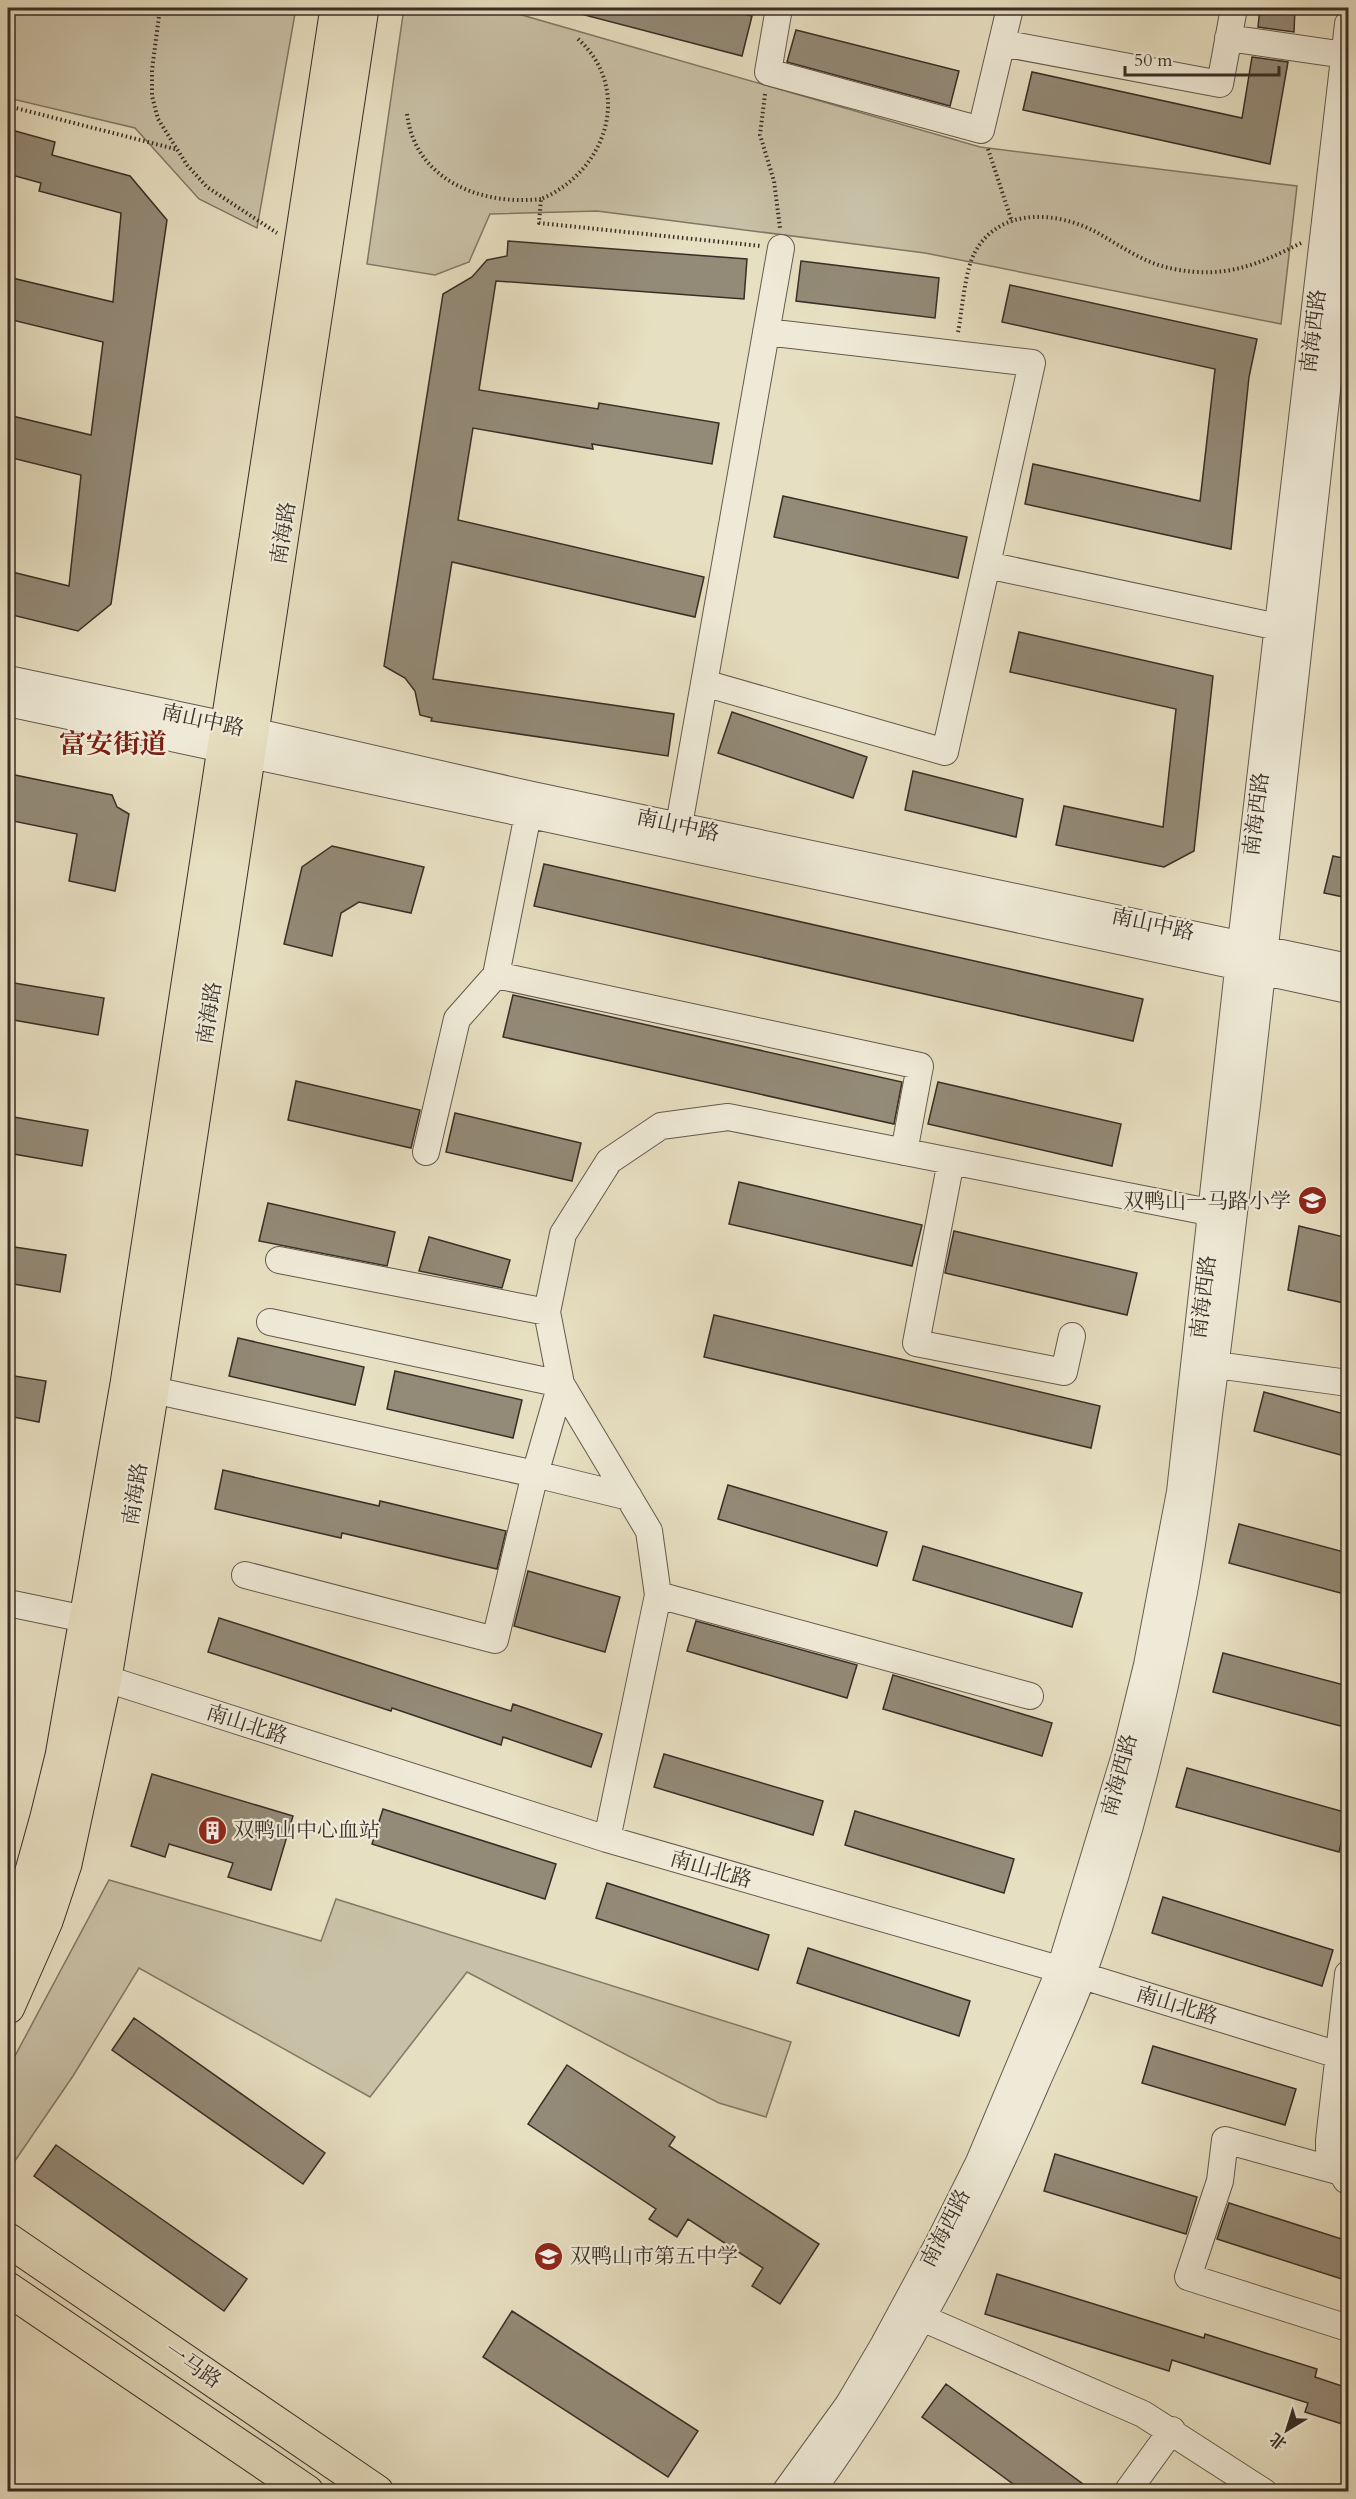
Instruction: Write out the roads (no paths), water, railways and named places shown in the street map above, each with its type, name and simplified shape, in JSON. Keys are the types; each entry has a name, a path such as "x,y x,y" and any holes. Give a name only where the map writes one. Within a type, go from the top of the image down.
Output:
{"main road":[{"name":"南海路","path":"237,740 300,247 337,8"},
{"name":"南海路","path":"8,2007 46,1921 65,1864 91,1674 139,1387 237,740 362,8"},
{"name":"南海路","path":"8,1936 30,1878 62,1756 91,1674 85,1619 139,1387"},
{"name":"一马路","path":"8,2240 377,2492"},
{"name":"一马路","path":"8,2289 307,2492"}],"street":[{"path":"779,8 768,72 981,130 1010,8"},
{"path":"1002,43 1220,84 1234,8"},
{"name":"南海西路","path":"1252,957 1278,627 1348,24"},
{"path":"1228,38 1345,55"},
{"name":"南海西路","path":"785,2492 848,2404 938,2244 1071,1973 1147,1665 1180,1492 1223,1214 1252,957 1311,514 1348,201"},
{"path":"679,825 781,248"},
{"path":"704,684 945,752 1032,363 766,332"},
{"path":"987,565 1278,627"},
{"name":"南山中路","path":"8,679 237,740 530,805 1252,957 1348,966"},
{"name":"南山中路","path":"8,703 237,740"},
{"name":"南山中路","path":"530,805 679,825 1252,957 1348,990"},
{"path":"426,1152 458,1019 496,975 530,805"},
{"path":"496,975 920,1066 904,1152"},
{"path":"607,1839 658,1595 649,1531 561,1384 547,1312 563,1234 609,1161 662,1126 728,1117 1223,1214"},
{"path":"951,1161 916,1343 1064,1372 1072,1336"},
{"name":"南海西路","path":"811,2492 859,2425 922,2319 968,2233 1016,2130 1071,1973 1136,1806 1166,1684 1197,1510 1216,1365 1223,1214"},
{"path":"279,1260 547,1312"},
{"path":"270,1322 561,1384"},
{"path":"1216,1365 1348,1383"},
{"path":"245,1575 495,1640 535,1474 561,1384"},
{"path":"139,1387 535,1474 629,1497"},
{"path":"658,1595 1030,1696"},
{"path":"8,1603 85,1619"},
{"name":"南山北路","path":"91,1674 607,1839 1071,1973 1344,2057"},
{"path":"1345,2177 1329,2152 1344,2057 1348,1974"},
{"path":"1345,2177 1225,2140 1220,2181 1188,2277 1348,2328"},
{"path":"922,2319 1143,2414 1172,2430 1264,2492"},
{"path":"1127,2492 1172,2430"}],"place":[{"name":"双鸭山一马路小学","path":"1312,1201"},
{"name":"双鸭山中心血站","path":"212,1830"},
{"name":"双鸭山市第五中学","path":"549,2256"}],"district":[{"name":"富安街道","path":"113,744"}]}
